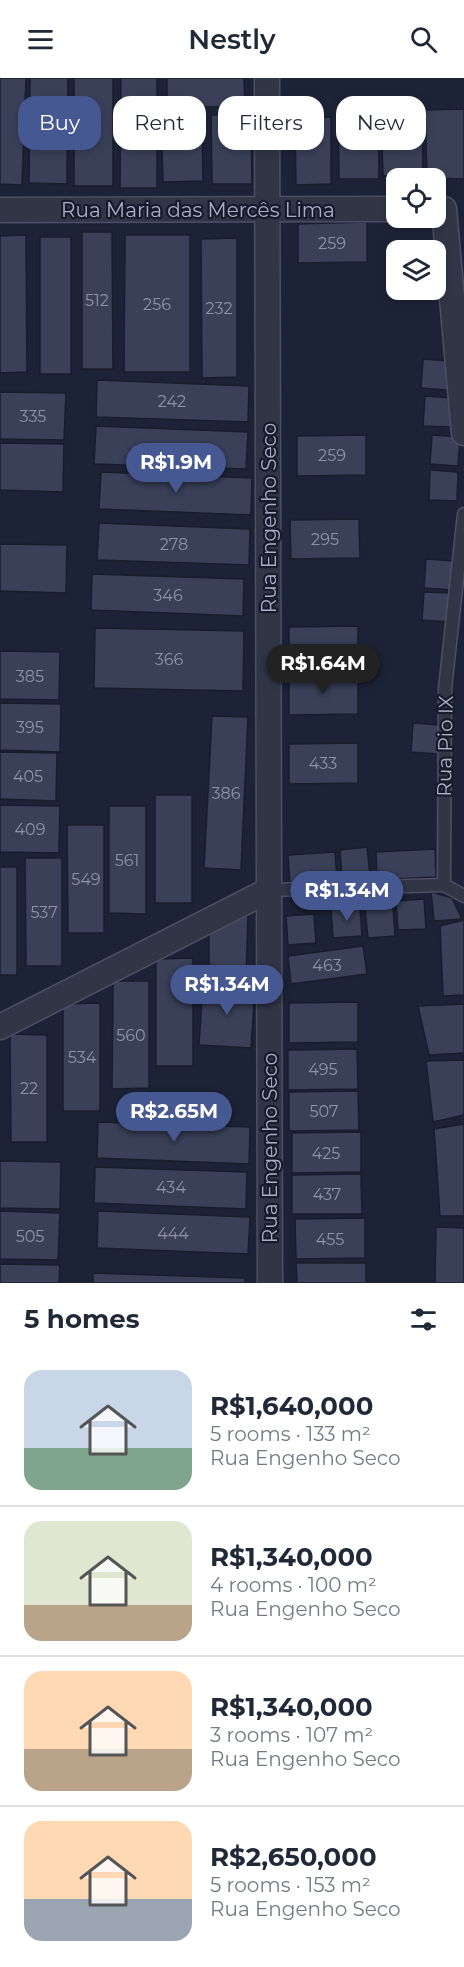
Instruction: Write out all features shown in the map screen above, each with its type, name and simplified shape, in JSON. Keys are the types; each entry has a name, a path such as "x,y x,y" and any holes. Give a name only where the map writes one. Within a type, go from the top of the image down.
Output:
{"street":[{"name":"Rua Engenho Seco","path":"267,78 270,1283"},
{"name":"Rua Maria das Mercês Lima","path":"0,210 386,209"},
{"path":"441,228 464,433"},
{"path":"0,1027 269,890"}],"lane":[{"name":"Rua Pio IX","path":"444,885 446,689 464,514"},
{"path":"269,890 444,885 464,896"}],"building":[{"path":"0,78 26,78 25,96 18,96 18,150 23,150 22,185 0,184"},
{"path":"30,78 68,78 68,96 30,96"},
{"path":"74,78 113,78 113,186 74,186 74,150 101,150 101,96 74,96"},
{"path":"121,78 157,78 157,96 121,96"},
{"path":"167,78 244,78 245,96 218,96 218,107 206,107 206,96 167,96"},
{"path":"464,109 464,179 446,179 446,168 427,168 426,110"},
{"path":"211,115 218,115 218,150 252,150 252,184 212,184"},
{"path":"324,117 331,117 331,184 296,185 295,150 324,150"},
{"path":"29,150 67,150 67,184 29,183"},
{"path":"120,150 157,150 157,188 120,188"},
{"path":"162,150 203,150 203,181 163,182"},
{"path":"339,150 379,150 379,179 339,179"},
{"path":"382,150 423,150 423,168 386,168 386,176 383,176"},
{"path":"367,222 367,262 298,263 298,224"},
{"path":"82,232 112,232 113,369 82,369"},
{"path":"26,235 27,372 0,373 0,236"},
{"path":"125,235 190,235 190,372 124,372"},
{"path":"40,237 71,237 71,374 40,374"},
{"path":"237,238 237,377 202,378 201,239"},
{"path":"423,359 450,361 448,390 421,388"},
{"path":"97,380 249,386 248,422 96,417"},
{"path":"0,392 66,393 64,440 0,439"},
{"path":"425,396 453,398 451,427 423,426"},
{"path":"96,426 248,432 246,469 94,464"},
{"path":"366,435 366,475 297,476 297,436"},
{"path":"432,435 460,437 458,466 430,464"},
{"path":"0,443 64,444 63,492 0,490"},
{"path":"430,470 458,472 457,501 429,500"},
{"path":"101,472 252,478 251,515 99,509"},
{"path":"359,519 360,558 291,559 290,520"},
{"path":"99,523 250,529 249,565 97,560"},
{"path":"0,544 67,545 66,593 0,591"},
{"path":"426,559 454,561 452,590 424,588"},
{"path":"92,574 244,579 243,616 91,610"},
{"path":"424,592 451,593 450,622 422,620"},
{"path":"358,626 358,666 289,667 289,627"},
{"path":"95,628 244,631 243,691 94,688"},
{"path":"0,651 60,652 59,700 0,699"},
{"path":"289,675 358,675 358,714 289,715"},
{"path":"0,703 61,704 60,752 0,750"},
{"path":"212,716 248,717 241,870 204,868"},
{"path":"413,723 440,725 438,754 411,752"},
{"path":"358,743 358,783 289,784 289,744"},
{"path":"0,752 57,753 56,801 0,799"},
{"path":"155,795 192,795 192,903 155,903"},
{"path":"0,805 60,806 59,853 0,852"},
{"path":"109,806 146,806 146,914 109,913"},
{"path":"67,825 104,825 104,933 68,933"},
{"path":"367,847 370,876 342,879 340,850"},
{"path":"435,849 436,877 377,880 376,852"},
{"path":"335,852 337,881 290,884 288,855"},
{"path":"25,858 62,858 62,966 26,966"},
{"path":"0,867 17,867 17,975 0,975"},
{"path":"431,892 452,898 462,919 434,921"},
{"path":"424,899 426,929 398,930 396,901"},
{"path":"360,907 362,936 333,938 331,909"},
{"path":"393,907 395,936 368,938 365,909"},
{"path":"314,914 316,943 288,945 286,916"},
{"path":"248,915 246,979 209,979 209,933"},
{"path":"464,920 464,995 443,996 440,926"},
{"path":"363,946 367,974 291,984 288,956"},
{"path":"193,958 193,1066 156,1066 156,959"},
{"path":"113,981 149,981 149,1088 112,1089"},
{"path":"203,984 255,987 251,1048 199,1045"},
{"path":"358,1002 358,1042 289,1043 289,1003"},
{"path":"100,1003 100,1111 63,1111 63,1004"},
{"path":"464,1004 464,1053 429,1055 418,1006"},
{"path":"10,1034 47,1035 47,1142 11,1142"},
{"path":"357,1049 358,1089 288,1090 288,1050"},
{"path":"464,1060 464,1115 433,1122 426,1061"},
{"path":"358,1091 359,1130 289,1131 289,1092"},
{"path":"98,1122 250,1127 249,1164 97,1158"},
{"path":"464,1124 464,1216 440,1216 434,1129"},
{"path":"361,1132 361,1172 292,1173 292,1133"},
{"path":"0,1161 61,1162 60,1209 0,1208"},
{"path":"95,1167 247,1172 246,1209 94,1203"},
{"path":"361,1174 362,1214 292,1214 292,1175"},
{"path":"0,1211 60,1213 58,1260 0,1259"},
{"path":"98,1211 250,1217 248,1254 97,1248"},
{"path":"365,1218 365,1258 296,1259 295,1219"},
{"path":"436,1227 464,1228 464,1283 435,1283"},
{"path":"296,1263 366,1263 366,1283 297,1283"},
{"path":"0,1264 60,1265 59,1283 0,1283"},
{"path":"93,1273 245,1278 245,1283 93,1283"}]}
